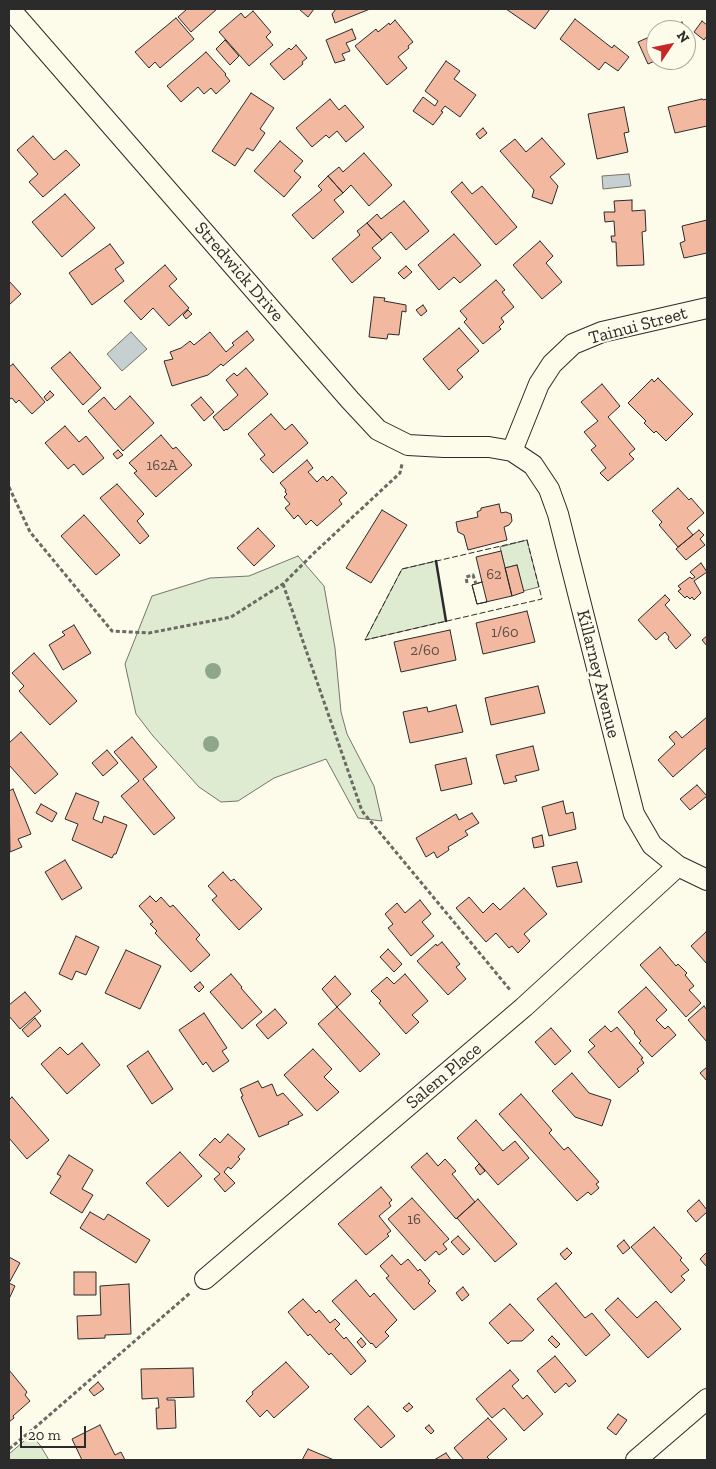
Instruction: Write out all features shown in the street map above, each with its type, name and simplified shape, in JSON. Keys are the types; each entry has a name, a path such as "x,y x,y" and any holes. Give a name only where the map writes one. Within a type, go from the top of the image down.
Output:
{"street":[{"name":"Stredwick Drive","path":"10,9 378,430 408,445 489,447 512,451"},
{"name":"Tainui Street","path":"512,451 539,384 552,364 573,344 602,332 707,308"},
{"name":"Killarney Avenue","path":"512,451 533,465 549,489 558,514 634,814 652,845 678,866 707,880"},
{"name":"Salem Place","path":"205,1279 524,1007 678,866"},
{"path":"636,1460 707,1399"}],"path":[{"path":"9,487 30,532 112,631 149,633 231,617 283,584 400,473"},
{"path":"467,583 466,577 473,575 476,584"},
{"path":"283,584 362,811 524,1007"},
{"path":"9,1449 205,1279"}],"green space":[{"path":"527,540 539,587 523,591 517,565 505,568 500,547"},
{"path":"298,556 324,586 335,648 341,712 347,734 374,786 382,821 358,818 326,759 274,778 238,801 221,802 199,787 153,736 136,714 125,664 152,596 210,578 249,576"},
{"path":"436,561 446,621 365,640 402,569"},
{"path":"31,1435 49,1460 9,1460 9,1454"}],"shaded area":[{"path":"629,174 631,186 603,189 602,176"},
{"path":"131,332 147,349 122,371 107,354"}],"building":[{"path":"187,9 217,9 191,32 178,17"},
{"path":"299,9 314,9 308,17"},
{"path":"336,9 370,9 335,23 332,14"},
{"path":"506,9 550,9 535,29"},
{"path":"253,11 271,32 266,37 273,45 249,66 219,32 241,13 245,18"},
{"path":"176,18 194,39 160,68 155,62 149,68 135,52"},
{"path":"575,19 612,48 614,45 629,57 618,71 605,62 599,70 560,39"},
{"path":"395,20 413,42 398,57 407,68 387,85 355,46 376,29 378,32"},
{"path":"702,21 707,25 707,36 704,40 696,34 696,29"},
{"path":"352,29 356,39 346,43 350,51 342,54 345,60 335,63 326,40"},
{"path":"646,38 646,60 638,42"},
{"path":"225,40 239,56 230,65 216,49"},
{"path":"296,45 307,58 302,62 303,64 284,80 270,64 289,48 291,50"},
{"path":"206,52 230,81 216,94 211,88 204,94 198,87 181,102 167,86"},
{"path":"446,61 460,71 454,79 476,95 460,117 445,106 441,111 443,112 433,125 413,111 423,97 435,106 438,101 425,91"},
{"path":"251,93 274,108 260,129 265,133 253,151 247,148 235,166 212,151"},
{"path":"330,99 339,110 345,105 364,127 346,142 337,131 329,138 326,135 312,147 296,128"},
{"path":"707,99 707,126 675,133 668,107"},
{"path":"624,107 629,132 624,133 628,152 597,159 588,114"},
{"path":"483,128 487,133 480,139 476,134"},
{"path":"33,136 54,160 66,150 80,165 43,197 29,182 38,174 17,150"},
{"path":"542,138 565,164 550,177 558,186 552,204 532,197 534,190 500,151 515,139 526,152"},
{"path":"280,141 303,161 294,171 301,177 284,197 254,171"},
{"path":"364,153 392,185 369,206 351,185 343,193 328,176 339,167 343,172"},
{"path":"328,176 343,193 334,200 344,212 313,239 292,215 322,190 318,186"},
{"path":"462,182 472,194 482,186 517,227 496,245 451,192"},
{"path":"65,194 95,228 62,257 32,222"},
{"path":"632,200 632,211 645,210 646,231 642,232 644,265 617,266 616,242 612,242 611,236 615,236 614,221 605,222 604,212 615,212 614,201"},
{"path":"404,201 429,231 406,250 391,232 382,240 367,223 377,214 381,219"},
{"path":"707,220 707,253 684,258 680,243 685,241 682,226"},
{"path":"367,223 382,240 372,248 381,258 352,283 332,259 360,235 357,231"},
{"path":"454,234 481,265 460,283 454,277 439,290 418,265"},
{"path":"540,241 553,256 546,263 562,282 542,299 513,265"},
{"path":"110,244 124,263 115,269 124,281 92,305 69,273"},
{"path":"165,265 177,279 169,286 189,308 169,326 153,308 141,320 124,301"},
{"path":"406,266 412,272 404,279 398,273"},
{"path":"496,280 505,290 502,292 514,307 501,318 504,322 499,327 501,329 483,344 464,322 467,319 460,311"},
{"path":"9,281 21,294 9,305"},
{"path":"374,297 385,298 384,301 406,305 406,312 402,311 399,335 388,334 387,339 369,337"},
{"path":"423,305 427,311 421,316 416,310"},
{"path":"188,310 192,314 186,319 183,315"},
{"path":"459,328 479,351 457,370 463,377 449,390 423,359"},
{"path":"247,331 254,340 223,366 221,364 208,375 172,386 164,361 173,359 170,352 181,348 190,341 194,345 210,332 226,352 234,345 232,343"},
{"path":"70,352 101,388 83,405 51,368"},
{"path":"13,364 45,402 32,414 19,400 16,403 9,397 9,367"},
{"path":"246,368 268,394 224,431 213,417 238,395 226,380 234,373 237,376"},
{"path":"658,378 693,414 666,441 644,423 646,421 628,403 652,379 654,382"},
{"path":"602,384 620,406 608,417 635,449 629,454 634,459 608,481 600,473 606,468 591,450 596,446 584,432 598,421 581,402"},
{"path":"50,391 54,395 47,401 44,397"},
{"path":"130,396 154,423 123,451 88,411 104,397 115,410"},
{"path":"201,397 214,412 204,421 191,405"},
{"path":"271,414 285,430 292,424 308,443 273,473 260,459 265,455 248,434"},
{"path":"65,426 79,442 86,436 104,458 83,475 74,464 68,469 45,443"},
{"path":"161,435 173,449 176,447 192,465 156,497 134,473 137,471 129,463"},
{"path":"118,450 123,455 117,459 113,454"},
{"path":"307,460 313,468 308,472 317,482 323,476 327,481 332,476 347,493 339,500 342,504 317,526 311,520 306,525 298,515 294,519 285,508 290,504 284,497 287,494 286,490 280,483"},
{"path":"117,484 144,514 137,521 149,536 140,544 100,498"},
{"path":"678,488 689,500 691,498 704,513 687,528 693,535 678,547 659,525 662,522 652,511"},
{"path":"499,504 501,513 511,514 512,521 504,527 507,540 468,550 464,535 458,532 456,522 478,517 477,512 481,508"},
{"path":"382,510 407,525 371,583 346,568"},
{"path":"84,515 120,555 96,575 61,536"},
{"path":"258,528 275,546 254,566 237,548"},
{"path":"699,530 704,535 700,539 705,545 686,560 676,549"},
{"path":"501,551 512,596 477,604 472,585 482,582 476,557"},
{"path":"701,563 707,572 694,581 701,593 694,600 692,597 690,599 687,596 685,598 678,591 681,589 678,586 690,577 692,579 695,577 690,572"},
{"path":"517,565 524,592 512,596 505,568"},
{"path":"482,582 487,602 477,604 472,585"},
{"path":"665,595 670,600 665,605 691,635 676,649 665,632 656,640 638,620"},
{"path":"527,611 535,642 483,654 476,623"},
{"path":"74,625 91,653 63,670 49,645 65,635 62,632"},
{"path":"450,630 456,660 401,672 394,642"},
{"path":"707,636 707,646 702,640"},
{"path":"34,653 77,701 50,725 19,691 24,686 12,673"},
{"path":"538,686 545,713 491,725 485,698"},
{"path":"456,705 463,732 410,743 403,712 427,707 428,712"},
{"path":"707,717 707,747 673,777 658,760 675,744 669,737 676,731 682,738"},
{"path":"21,732 58,774 35,794 9,765 9,743"},
{"path":"132,737 157,767 143,779 175,818 154,835 121,796 139,781 114,752"},
{"path":"533,746 539,770 515,776 517,781 504,784 496,755"},
{"path":"107,750 118,763 103,776 92,763"},
{"path":"466,758 472,784 441,791 435,765"},
{"path":"697,785 707,796 690,810 680,799"},
{"path":"13,789 31,834 18,839 22,847 10,852 9,791"},
{"path":"76,793 99,802 93,819 102,823 104,816 127,825 116,854 112,858 72,840 78,824 65,819"},
{"path":"563,801 566,814 573,812 576,829 549,836 542,807"},
{"path":"41,804 57,813 52,822 36,813"},
{"path":"472,813 479,823 465,831 468,835 448,847 449,850 437,858 434,852 426,857 416,838 456,814 459,820"},
{"path":"542,835 544,846 534,848 532,838"},
{"path":"65,860 82,888 62,900 45,872"},
{"path":"577,862 582,882 557,887 552,867"},
{"path":"223,872 231,881 234,879 262,909 239,930 212,900 217,896 208,886"},
{"path":"524,888 547,914 524,934 530,941 518,953 512,946 509,948 496,933 486,942 456,908 469,897 483,913 493,903 500,910"},
{"path":"150,896 156,902 161,897 170,907 173,905 200,935 196,939 210,955 191,972 155,933 157,931 150,924 153,922 139,906"},
{"path":"420,900 431,914 422,922 434,936 411,956 388,928 393,924 385,914 397,903 405,913"},
{"path":"707,933 707,964 691,946"},
{"path":"76,936 99,947 86,975 76,971 72,980 59,974"},
{"path":"442,942 460,964 456,967 466,979 448,995 417,961 436,944 437,946"},
{"path":"660,947 676,966 678,964 687,973 685,975 694,986 689,990 701,1003 686,1017 640,965"},
{"path":"388,949 402,964 394,972 380,957"},
{"path":"126,950 161,966 140,1009 105,993"},
{"path":"231,974 262,1012 242,1029 210,992"},
{"path":"405,974 428,1001 412,1015 419,1022 406,1034 371,991 387,977 394,984"},
{"path":"335,976 351,994 337,1007 322,989"},
{"path":"200,982 204,987 199,992 194,987"},
{"path":"646,987 667,1010 656,1020 665,1029 668,1026 676,1035 652,1057 639,1043 641,1041 635,1032 618,1012"},
{"path":"25,992 41,1011 20,1029 9,1016 9,1005"},
{"path":"704,1006 707,1010 707,1042 688,1020"},
{"path":"337,1007 380,1054 360,1072 318,1024"},
{"path":"275,1009 287,1023 268,1039 256,1025"},
{"path":"204,1013 227,1048 222,1051 229,1061 213,1072 206,1062 203,1065 179,1030"},
{"path":"35,1018 41,1026 28,1037 22,1030"},
{"path":"605,1026 611,1032 617,1027 643,1058 641,1059 644,1063 637,1069 639,1071 619,1088 588,1052 595,1046 589,1040"},
{"path":"551,1028 571,1051 555,1065 535,1042"},
{"path":"82,1043 100,1065 67,1094 41,1064 60,1047 68,1055"},
{"path":"313,1049 332,1069 324,1077 339,1092 317,1111 284,1075"},
{"path":"148,1051 173,1089 152,1104 127,1066"},
{"path":"707,1067 707,1081 700,1073"},
{"path":"572,1073 589,1093 611,1100 602,1126 575,1117 552,1091"},
{"path":"258,1081 262,1088 272,1084 277,1096 283,1093 303,1115 288,1122 289,1124 259,1137 241,1097 243,1096 240,1089"},
{"path":"521,1094 552,1130 549,1133 564,1150 568,1147 599,1182 596,1184 599,1188 591,1195 588,1192 577,1201 499,1114"},
{"path":"12,1097 49,1140 27,1159 9,1138 9,1100"},
{"path":"476,1120 503,1151 515,1141 529,1158 498,1185 457,1138"},
{"path":"228,1134 245,1149 238,1157 240,1159 231,1169 228,1167 224,1172 235,1183 225,1192 214,1179 220,1174 199,1155 215,1138 220,1143"},
{"path":"180,1152 202,1176 168,1207 146,1183"},
{"path":"427,1153 438,1166 445,1159 456,1171 452,1174 475,1202 456,1219 411,1167"},
{"path":"69,1155 93,1170 82,1189 93,1195 82,1213 50,1193 61,1176 57,1174"},
{"path":"479,1164 485,1171 480,1175 475,1168"},
{"path":"381,1187 392,1200 389,1203 391,1206 379,1216 391,1231 387,1234 389,1236 366,1255 338,1224"},
{"path":"412,1198 449,1239 443,1244 447,1249 439,1255 436,1251 425,1261 388,1219"},
{"path":"478,1199 517,1244 495,1262 457,1218"},
{"path":"699,1200 707,1212 696,1222 687,1211"},
{"path":"90,1212 104,1220 108,1214 150,1240 136,1263 80,1228"},
{"path":"654,1227 682,1258 680,1260 689,1270 681,1276 685,1280 671,1293 631,1247"},
{"path":"458,1236 470,1249 463,1255 451,1242"},
{"path":"624,1240 630,1248 623,1254 617,1246"},
{"path":"567,1248 572,1253 565,1260 560,1254"},
{"path":"707,1252 707,1267 700,1259"},
{"path":"392,1255 401,1265 408,1259 418,1271 420,1269 430,1281 428,1283 436,1291 414,1310 386,1278 389,1276 380,1266"},
{"path":"9,1257 20,1263 9,1283"},
{"path":"74,1272 96,1272 96,1295 74,1295"},
{"path":"356,1280 370,1297 374,1293 397,1320 385,1332 389,1336 376,1348 332,1301"},
{"path":"9,1283 15,1286 9,1299"},
{"path":"556,1283 585,1318 592,1313 610,1335 586,1356 537,1299"},
{"path":"129,1284 131,1334 105,1335 105,1338 78,1339 77,1316 101,1315 100,1286"},
{"path":"463,1287 469,1295 462,1301 456,1293"},
{"path":"618,1298 637,1318 656,1301 681,1329 648,1358 605,1310"},
{"path":"303,1299 316,1313 319,1310 330,1323 335,1319 340,1324 335,1329 344,1339 346,1337 366,1361 351,1375 331,1353 329,1355 310,1334 308,1336 288,1312"},
{"path":"510,1304 534,1330 522,1341 511,1341 508,1344 489,1323"},
{"path":"552,1336 560,1344 556,1348 548,1340"},
{"path":"361,1338 366,1344 362,1348 357,1342"},
{"path":"555,1356 576,1381 569,1387 566,1383 555,1393 537,1371"},
{"path":"286,1362 309,1387 274,1418 267,1410 260,1417 246,1401 253,1394 252,1392"},
{"path":"193,1368 194,1397 167,1398 167,1400 175,1400 176,1428 157,1429 156,1408 159,1408 158,1398 142,1399 141,1369"},
{"path":"9,1370 27,1392 25,1395 30,1401 9,1422"},
{"path":"510,1370 519,1380 512,1386 523,1399 527,1395 543,1414 524,1431 504,1408 492,1418 476,1399"},
{"path":"98,1382 104,1389 94,1396 89,1390"},
{"path":"409,1403 413,1407 407,1412 403,1408"},
{"path":"368,1406 395,1436 381,1448 354,1419"},
{"path":"618,1414 627,1420 616,1435 607,1428"},
{"path":"488,1418 507,1439 487,1457 490,1460 464,1460 454,1448"},
{"path":"100,1425 115,1455 121,1452 125,1460 82,1460 72,1439"},
{"path":"429,1425 434,1431 431,1434 425,1428"},
{"path":"308,1449 334,1460 302,1460"},
{"path":"446,1453 451,1460 434,1460"}],"fence":[{"path":"527,540 542,599 365,640 402,569 527,540"}],"wall":[{"path":"436,561 446,621"}]}
